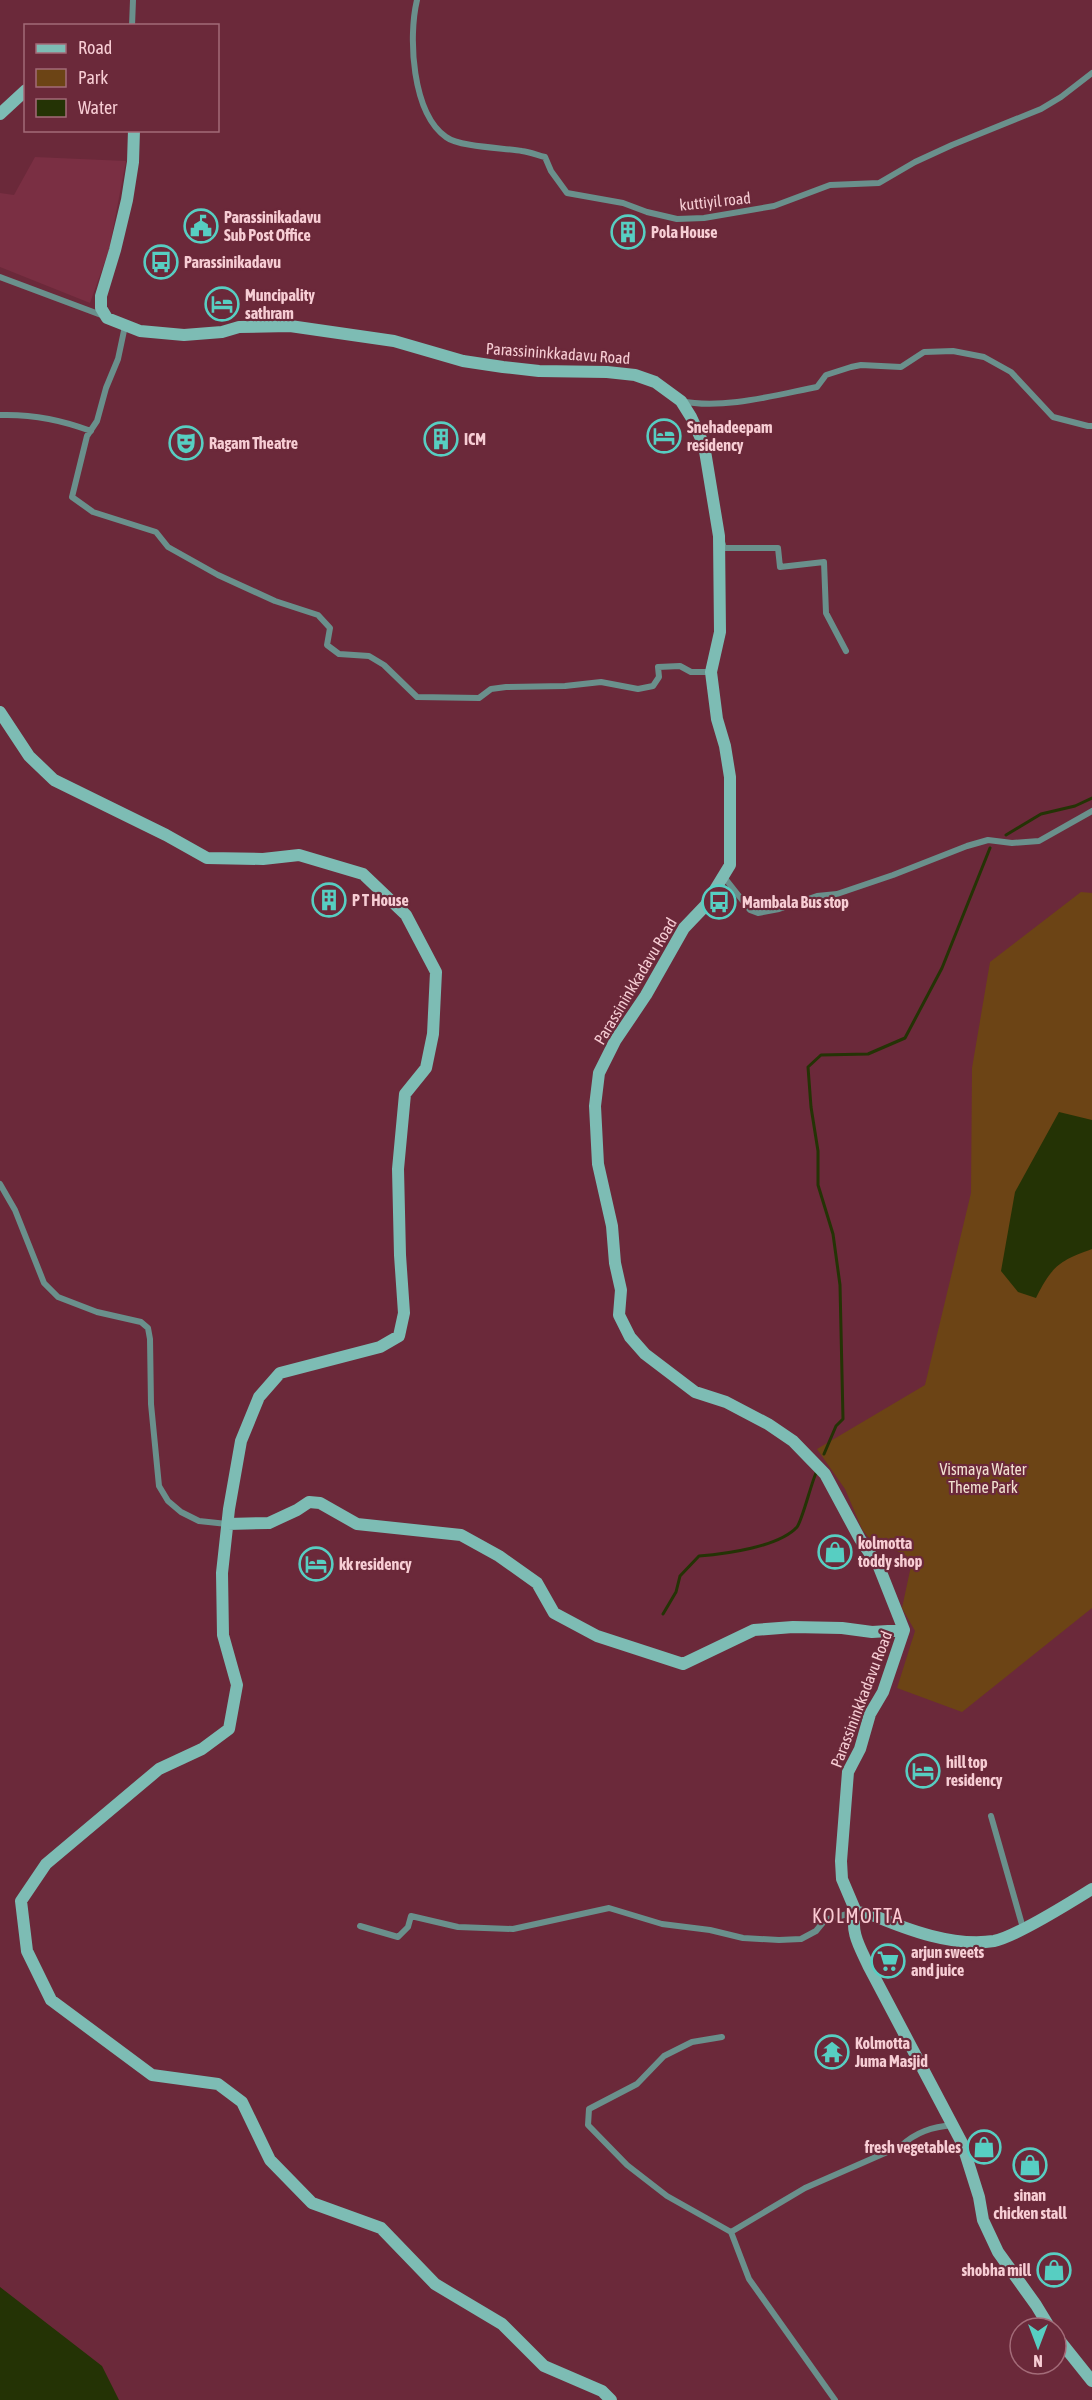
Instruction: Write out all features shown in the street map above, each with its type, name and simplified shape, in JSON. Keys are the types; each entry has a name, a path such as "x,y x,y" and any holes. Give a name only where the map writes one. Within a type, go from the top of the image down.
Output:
{"main road":[{"path":"0,114 24,92"},
{"path":"107,318 101,308 101,296 127,200 133,162 134,132"},
{"name":"Parassininkkadavu Road","path":"107,318 140,331 184,335 222,332 239,327 290,326 394,341 463,361 503,367 538,371 635,375 655,382 681,401 704,445 719,536 720,632 711,672 717,719 725,746 730,777 730,865 705,906 684,928 646,995 615,1041 599,1073 595,1106 598,1164 612,1226 615,1263 621,1290 619,1315 630,1337 645,1354 694,1392 726,1402 768,1424 793,1441 825,1474 860,1539 879,1567 904,1630 883,1692 870,1714 860,1749 848,1772 841,1861 842,1879 856,1912 852,1924 869,1967 962,2143 983,2220 998,2252 1043,2316"},
{"path":"0,711 29,756 54,780 166,835 207,858 263,859 299,855 363,874 406,915 436,972 433,1034 426,1068 405,1094 398,1169 404,1314 399,1336 380,1347 280,1373 259,1397 241,1441 222,1573 223,1635 237,1685 229,1729 202,1749 159,1769 46,1864 21,1901 27,1951 51,2000 152,2074 219,2084 242,2102 270,2160 312,2203 381,2228 435,2284 502,2324 544,2366 602,2391 611,2400"},
{"path":"228,1524 268,1523 309,1502 320,1503 357,1524 461,1535 499,1556 537,1583 554,1613 597,1636 683,1664 754,1630 793,1627 842,1628 872,1632 904,1630"},
{"path":"856,1912 870,1914 956,1942 996,1941 1092,1889"},
{"path":"1068,2351 1092,2381"}],"street":[{"path":"132,24 133,0"},
{"name":"kuttiyil road","path":"417,0 411,39 418,93 434,124 447,138 545,157 551,171 567,193 623,203 647,212 677,219 704,218 774,207 830,185 879,183 943,150 1041,109 1092,73"},
{"path":"0,277 107,318"},
{"path":"125,325 118,358 106,388 97,421 87,436 72,497 93,512 156,532 168,547 218,574 275,601 318,615 330,628 327,645 339,654 369,656 384,665 417,697 479,698 491,690 506,687 564,686 601,682 638,689 653,686 659,677 658,667 680,666 691,672 711,672"},
{"path":"681,401 697,404 784,393 816,387 826,375 851,367 861,365 901,367 924,352 953,351 984,357 1011,372 1053,417 1092,426"},
{"path":"0,415 28,415 71,423 91,431"},
{"path":"719,536 724,548 778,548 780,567 824,562 825,613 846,651"},
{"path":"724,877 750,910 759,913 817,896 837,894 893,876 967,846 988,840 1012,843 1039,841 1092,811"},
{"path":"0,1184 15,1210 44,1283 58,1298 97,1312 141,1322 148,1328 151,1404 159,1486 168,1501 181,1512 199,1521 228,1524"},
{"path":"991,1816 1023,1928"},
{"path":"360,1926 398,1937 408,1927 411,1916 467,1928 513,1929 609,1908 662,1924 710,1930 743,1938 779,1940 801,1939 816,1931 825,1920 856,1912"},
{"path":"722,2037 692,2042 664,2056 637,2084 589,2109 588,2125 627,2165 666,2196 731,2232 750,2279 835,2400"},
{"path":"731,2232 805,2188 901,2146 913,2135 937,2127 953,2125"}],"shaded area":[{"path":"35,157 126,161 109,250 90,303 0,267 0,193 14,195"}],"green space":[{"name":"Vismaya Water Theme Park","path":"1081,892 1092,893 1092,1608 962,1712 897,1688 915,1631 902,1608 911,1566 907,1556 868,1537 862,1529 845,1489 817,1449 925,1385 971,1193 972,1068 990,962"}],"water":[{"path":"1059,1112 1092,1120 1092,1249 1058,1266 1036,1298 1018,1292 1001,1271 1015,1192"},
{"path":"0,2287 102,2366 119,2400 0,2400"}],"waterway":[{"path":"1006,835 1041,814 1075,806 1092,798"},
{"path":"824,1454 836,1426 843,1419 840,1285 833,1234 818,1185 818,1151 808,1067 821,1055 868,1054 905,1038 942,968 990,848"},
{"path":"663,1614 676,1592 680,1576 699,1556 737,1551 765,1544 778,1540 797,1527 816,1473"}],"place":[{"name":"Parassinikadavu Sub Post Office","path":"201,226"},
{"name":"Pola House","path":"628,232"},
{"name":"Parassinikadavu","path":"161,262"},
{"name":"Muncipality sathram","path":"222,304"},
{"name":"Snehadeepam residency","path":"664,436"},
{"name":"ICM","path":"441,439"},
{"name":"Ragam Theatre","path":"186,443"},
{"name":"P T House","path":"329,900"},
{"name":"Mambala Bus stop","path":"719,902"},
{"name":"kolmotta toddy shop","path":"835,1552"},
{"name":"kk residency","path":"316,1564"},
{"name":"hill top residency","path":"923,1771"},
{"name":"arjun sweets and juice","path":"888,1961"},
{"name":"Kolmotta Juma Masjid","path":"832,2052"},
{"name":"fresh vegetables","path":"984,2147"},
{"name":"sinan chicken stall","path":"1030,2165"},
{"name":"shobha mill","path":"1054,2270"}],"district":[{"name":"KOLMOTTA","path":"858,1915"}]}
